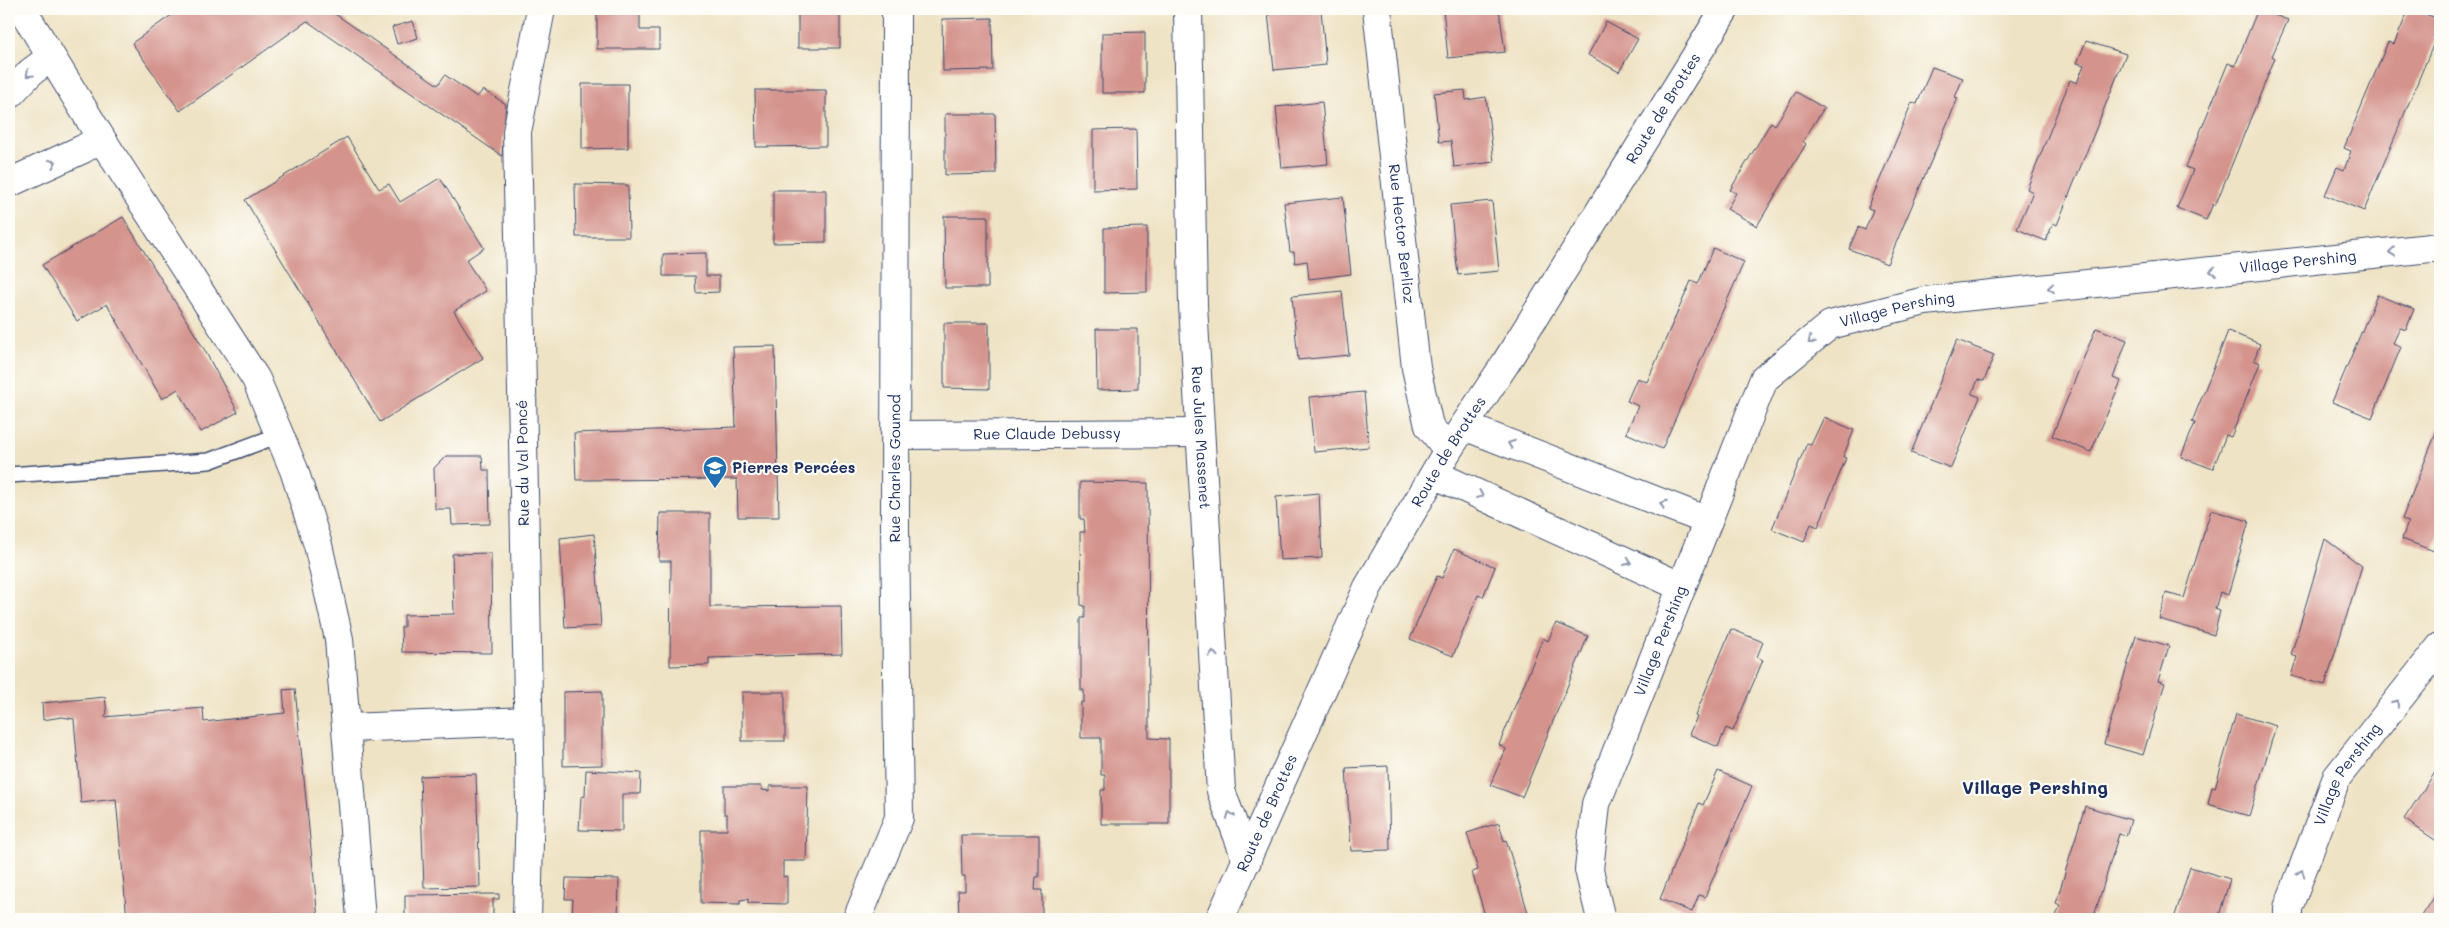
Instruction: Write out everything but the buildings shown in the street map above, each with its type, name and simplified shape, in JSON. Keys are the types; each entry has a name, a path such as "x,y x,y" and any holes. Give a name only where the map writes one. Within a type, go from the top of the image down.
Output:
{"street":[{"path":"22,9 101,138 256,379 294,470 318,545 339,639 361,919"},
{"name":"Rue du Val Poncé","path":"527,919 530,803 517,132 541,9"},
{"name":"Rue Charles Gounod","path":"857,919 899,818 896,436 896,9"},
{"name":"Rue Jules Massenet","path":"1188,9 1193,304 1221,791 1247,860"},
{"name":"Rue Hector Berlioz","path":"1377,9 1416,368 1429,426 1448,450"},
{"name":"Route de Brottes","path":"1220,919 1368,588 1436,475 1448,450 1505,364 1725,9"},
{"path":"9,95 31,72 51,57"},
{"path":"9,183 83,149 101,138"},
{"name":"Village Pershing","path":"1601,919 1589,870 1596,804 1764,379 1830,325 1925,301 2440,247"},
{"path":"1464,426 1708,521"},
{"name":"Rue Claude Debussy","path":"896,436 1200,433"},
{"path":"1436,475 1682,587"},
{"name":"Village Pershing","path":"2288,919 2288,908 2337,776 2440,647"},
{"path":"346,728 528,721"}],"lane":[{"path":"9,474 209,461 280,434"}],"place":[{"name":"Pierres Percées","path":"715,489"}],"district":[{"name":"Village Pershing","path":"2035,788"}]}
